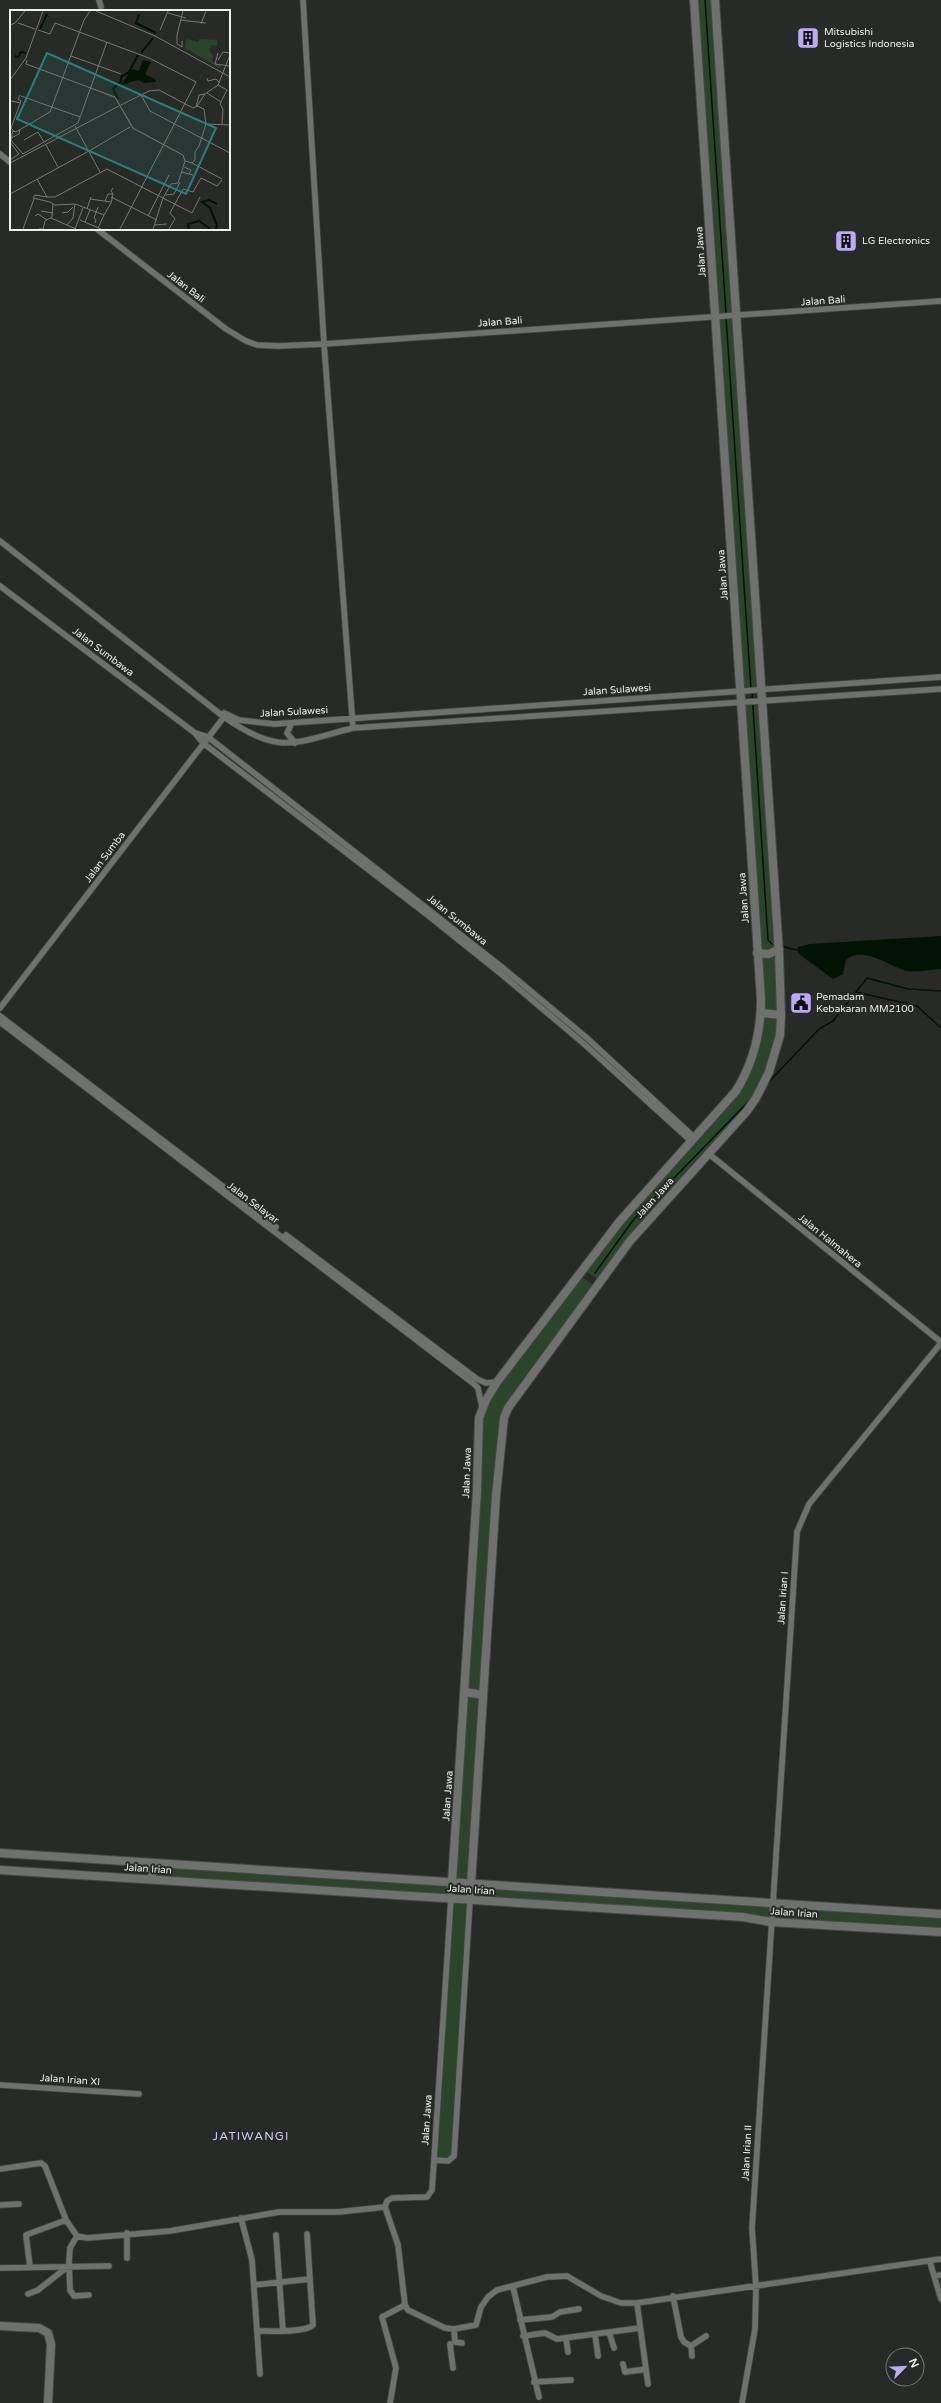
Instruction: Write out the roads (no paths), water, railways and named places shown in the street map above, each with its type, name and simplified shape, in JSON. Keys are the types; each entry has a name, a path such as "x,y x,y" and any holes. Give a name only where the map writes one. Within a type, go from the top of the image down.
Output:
{"street":[{"path":"99,0 101,7"},
{"path":"303,0 324,344 353,728"},
{"name":"Jalan Jawa","path":"694,0 718,317 743,691 761,1013 756,1045 742,1081 726,1105 620,1221 497,1382 482,1407 478,1430 477,1479 465,1692 434,2160 448,2161 454,2156 497,1480 504,1418 508,1408 630,1241 748,1111 763,1086 776,1052 781,1015 779,949 759,690 715,0"},
{"path":"0,154 10,162"},
{"name":"Jalan Bali","path":"98,230 226,329 246,341 257,345 278,346 324,344 496,331 941,302"},
{"path":"0,541 218,710"},
{"name":"Jalan Sumbawa","path":"0,586 195,733 203,744 427,911 587,1038 693,1140"},
{"name":"Jalan Sulawesi","path":"218,710 238,720 252,724 292,723 941,677"},
{"name":"Jalan Sulawesi","path":"218,710 224,717 253,735 267,741 295,743 311,741 353,728 941,689"},
{"name":"Jalan Sumba","path":"0,1008 224,717"},
{"path":"292,723 287,733 291,740 295,743"},
{"name":"Jalan Sumbawa","path":"195,733 208,737 406,895"},
{"path":"758,953 769,954 779,949"},
{"path":"761,1013 781,1015"},
{"name":"Jalan Selayar","path":"0,1016 92,1090"},
{"name":"Jalan Selayar","path":"0,1022 127,1116 459,1369 481,1382 497,1382"},
{"name":"Jalan Halmahera","path":"709,1154 941,1342"},
{"name":"Jalan Irian I","path":"772,1904 794,1558 798,1527 809,1504 941,1342"},
{"name":"Jalan Selayar","path":"459,1369 477,1386 482,1407"},
{"path":"465,1692 483,1695"},
{"name":"Jalan Irian","path":"0,1854 941,1914"},
{"path":"152,1879 153,1863"},
{"name":"Jalan Irian","path":"0,1870 743,1917 771,1922 941,1932"},
{"name":"Jalan Irian II","path":"742,2403 755,2329 756,2287 752,2228 772,1904"},
{"name":"Jalan Irian XI","path":"0,2085 139,2094"},
{"path":"434,2160 430,2195 421,2198 392,2198 387,2201 385,2207 398,2245 405,2305 414,2314 441,2326 454,2329 476,2325 481,2307 488,2297 497,2290 513,2288 547,2276 561,2275 573,2279 589,2290 612,2301 637,2303 673,2296 756,2287 930,2262 941,2259"},
{"path":"0,2169 42,2163 45,2166 66,2220 77,2236 87,2238 127,2233 170,2231 241,2218 292,2211 338,2212 385,2207"},
{"path":"0,2205 19,2204"},
{"path":"241,2218 252,2260 260,2374"},
{"path":"30,2267 26,2235 66,2220"},
{"path":"127,2233 127,2258"},
{"path":"257,2330 282,2331 310,2328 313,2325 307,2234"},
{"path":"276,2235 282,2331"},
{"path":"77,2236 70,2248 68,2268 72,2295 89,2295"},
{"path":"930,2262 941,2299"},
{"path":"0,2268 68,2268 109,2266"},
{"path":"28,2294 38,2290 68,2268"},
{"path":"934,2276 941,2275"},
{"path":"254,2285 310,2279"},
{"path":"513,2288 534,2382 539,2396"},
{"path":"673,2296 681,2337 684,2342 691,2346"},
{"path":"637,2303 648,2384"},
{"path":"390,2403 396,2368 382,2317 405,2305"},
{"path":"520,2320 552,2317 560,2312 579,2309"},
{"path":"0,2326 39,2328 48,2333 51,2344 48,2403"},
{"path":"523,2336 546,2333 557,2339 640,2328"},
{"path":"453,2368 450,2344 454,2329"},
{"path":"609,2332 614,2348"},
{"path":"595,2334 598,2356"},
{"path":"691,2346 706,2336"},
{"path":"566,2338 568,2352"},
{"path":"450,2344 462,2343"},
{"path":"691,2346 692,2356"},
{"path":"623,2364 625,2372 646,2369"},
{"path":"534,2382 571,2380"}],"waterway":[{"path":"705,0 726,313"},
{"path":"726,317 751,689"},
{"path":"752,692 768,940 772,944"},
{"path":"784,947 797,950"},
{"path":"768,1083 819,1029 833,1021 867,978 908,989 941,991"},
{"path":"856,992 917,1006 941,1028"},
{"path":"595,1273 634,1219 749,1101"}],"place":[{"name":"Mitsubishi Logistics Indonesia","path":"808,38"},
{"name":"LG Electronics","path":"846,241"},
{"name":"Pemadam Kebakaran MM2100","path":"801,1003"}],"district":[{"name":"JATIWANGI","path":"251,2136"}]}
